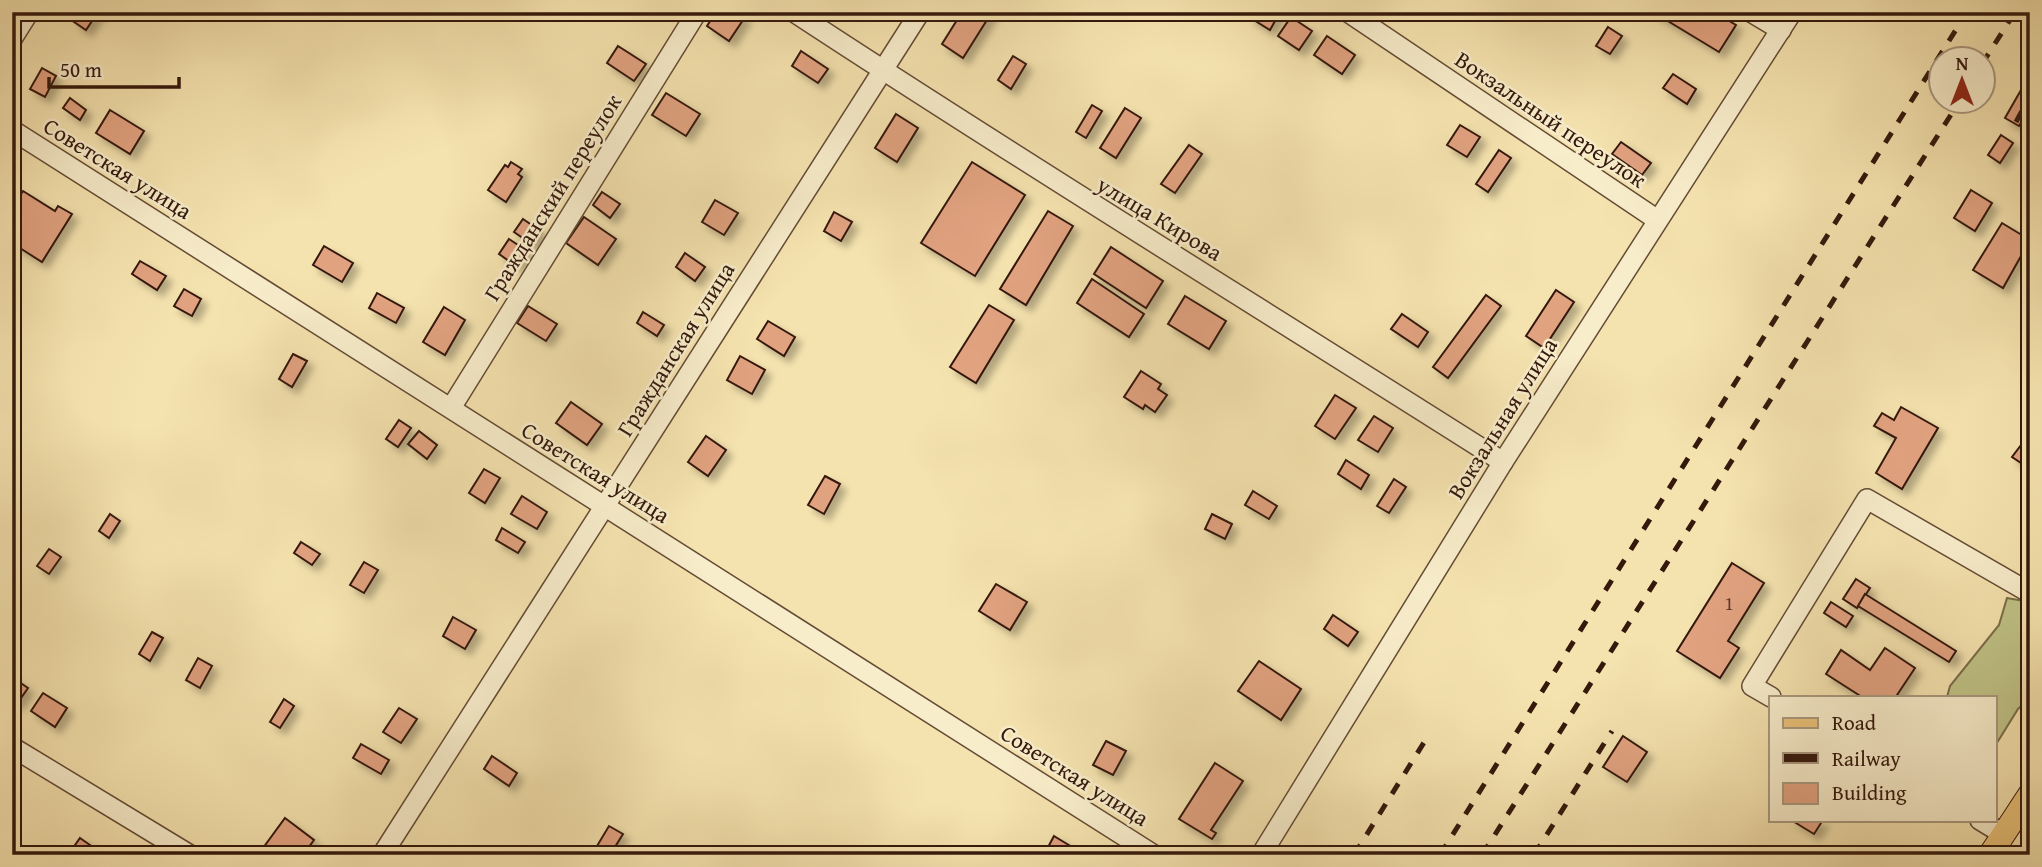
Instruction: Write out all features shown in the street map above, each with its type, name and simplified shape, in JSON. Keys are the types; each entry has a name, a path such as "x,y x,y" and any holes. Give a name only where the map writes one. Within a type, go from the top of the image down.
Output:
{"main road":[{"path":"1990,855 2030,794"}],"street":[{"path":"12,39 29,12"},
{"name":"Гражданский переулок","path":"451,408 697,12"},
{"name":"улица Кирова","path":"794,12 1080,198 1283,321 1503,461"},
{"name":"Гражданская улица","path":"382,855 920,12"},
{"name":"Вокзальный переулок","path":"1348,12 1656,219"},
{"path":"1751,12 1781,30"},
{"name":"Вокзальная улица","path":"1261,855 1503,461 1656,219 1792,12"},
{"name":"Советская улица","path":"12,130 1154,855"},
{"path":"1769,696 1752,686 1867,499 2030,593"},
{"path":"12,747 190,855"},
{"path":"1983,822 2003,834"}],"green space":[{"path":"2007,598 2030,602 2030,669 2026,674 2030,684 2030,698 2018,709 1996,744 1996,696 1947,696 1950,686 1999,625"}],"building":[{"path":"81,12 98,12 86,30 74,22"},
{"path":"716,12 737,12 745,17 729,41 707,26"},
{"path":"962,12 992,12 963,58 942,44"},
{"path":"1252,12 1280,12 1270,30 1249,17"},
{"path":"1653,12 1714,12 1736,25 1719,52"},
{"path":"1291,17 1312,31 1299,50 1278,36"},
{"path":"1608,27 1622,36 1610,54 1596,46"},
{"path":"1327,36 1355,55 1342,74 1314,55"},
{"path":"618,46 646,64 634,81 607,63"},
{"path":"801,51 828,69 818,83 792,66"},
{"path":"1013,56 1026,64 1011,89 998,80"},
{"path":"42,68 56,76 45,97 30,89"},
{"path":"1673,74 1696,89 1687,104 1663,88"},
{"path":"2029,76 2030,107 2019,126 2005,118"},
{"path":"666,93 700,114 686,136 652,115"},
{"path":"70,98 86,110 80,120 63,108"},
{"path":"1092,105 1102,111 1086,138 1076,132"},
{"path":"1125,108 1141,118 1116,158 1100,148"},
{"path":"110,110 144,131 130,154 96,133"},
{"path":"896,114 918,128 897,162 875,148"},
{"path":"1460,125 1480,137 1467,157 1447,145"},
{"path":"2001,135 2013,143 2000,163 1988,155"},
{"path":"1621,142 1651,163 1642,175 1612,154"},
{"path":"1189,145 1202,154 1175,193 1161,184"},
{"path":"1499,150 1511,158 1488,192 1476,184"},
{"path":"511,162 522,169 518,174 522,177 506,202 488,190 505,165 508,167"},
{"path":"972,162 1025,195 975,276 921,243"},
{"path":"1971,190 1992,203 1975,231 1954,218"},
{"path":"23,191 55,211 58,206 72,214 42,262 12,243 12,208"},
{"path":"602,192 620,204 610,218 593,205"},
{"path":"715,200 738,213 724,235 702,222"},
{"path":"1048,211 1073,226 1026,305 1000,289"},
{"path":"834,212 852,222 841,241 824,231"},
{"path":"584,217 616,239 598,265 566,243"},
{"path":"523,219 542,232 533,245 514,232"},
{"path":"2002,223 2030,240 2003,288 1973,270"},
{"path":"509,239 527,251 516,266 499,254"},
{"path":"324,246 353,263 342,282 313,265"},
{"path":"1111,247 1163,281 1146,308 1094,274"},
{"path":"685,253 705,267 695,281 676,267"},
{"path":"140,261 166,276 157,290 132,274"},
{"path":"1092,279 1144,314 1129,337 1077,303"},
{"path":"184,289 201,299 192,316 174,306"},
{"path":"1556,290 1574,302 1544,348 1526,336"},
{"path":"377,293 404,308 396,323 369,308"},
{"path":"1486,295 1501,306 1448,378 1433,367"},
{"path":"1185,296 1226,321 1209,349 1168,324"},
{"path":"989,305 1014,320 976,383 950,367"},
{"path":"528,306 557,324 546,341 517,323"},
{"path":"444,307 465,320 445,355 423,342"},
{"path":"643,312 664,325 657,336 637,323"},
{"path":"1402,314 1428,332 1418,347 1391,329"},
{"path":"768,321 795,337 784,356 757,339"},
{"path":"293,354 307,361 292,387 279,379"},
{"path":"740,356 765,370 752,394 727,380"},
{"path":"1141,371 1161,384 1158,389 1167,395 1155,412 1145,405 1143,409 1124,397"},
{"path":"1335,395 1356,408 1335,439 1315,426"},
{"path":"571,402 602,424 587,445 556,423"},
{"path":"1901,407 1938,428 1902,489 1876,473 1896,438 1874,426 1882,413 1894,420"},
{"path":"1374,416 1393,428 1378,452 1358,440"},
{"path":"399,420 411,428 398,447 386,439"},
{"path":"419,431 437,445 427,459 408,444"},
{"path":"706,436 726,450 708,476 688,462"},
{"path":"2021,445 2030,451 2030,469 2012,457"},
{"path":"1346,460 1369,475 1361,489 1338,474"},
{"path":"484,469 500,478 485,503 469,493"},
{"path":"825,476 840,484 824,514 808,505"},
{"path":"1394,479 1406,487 1389,513 1377,506"},
{"path":"1253,491 1277,506 1269,519 1245,505"},
{"path":"522,496 547,512 537,529 511,514"},
{"path":"110,514 120,521 109,538 99,531"},
{"path":"1212,514 1232,524 1225,539 1205,529"},
{"path":"502,528 525,542 518,553 496,540"},
{"path":"301,542 320,554 312,565 294,553"},
{"path":"49,549 61,557 49,574 37,566"},
{"path":"364,562 378,570 364,593 350,585"},
{"path":"1732,563 1764,583 1728,641 1739,648 1720,678 1677,651"},
{"path":"1856,579 1870,588 1857,608 1843,599"},
{"path":"996,584 1027,602 1010,630 979,611"},
{"path":"1865,594 1956,651 1949,662 1858,606"},
{"path":"1831,602 1853,616 1846,627 1824,613"},
{"path":"1333,615 1358,632 1348,646 1324,629"},
{"path":"453,617 476,630 465,649 443,636"},
{"path":"152,632 163,638 150,661 139,654"},
{"path":"1885,648 1915,668 1897,695 1899,696 1860,696 1826,674 1841,650 1870,670"},
{"path":"198,658 212,666 200,688 186,680"},
{"path":"1259,661 1301,689 1281,720 1238,691"},
{"path":"12,677 28,688 17,704 12,701"},
{"path":"43,693 67,708 55,727 31,711"},
{"path":"284,699 294,706 280,728 270,722"},
{"path":"399,708 417,719 401,743 383,732"},
{"path":"1623,736 1647,752 1627,782 1603,767"},
{"path":"1106,741 1126,751 1113,775 1093,765"},
{"path":"361,744 389,760 381,774 353,758"},
{"path":"492,756 517,773 509,786 484,769"},
{"path":"1215,763 1243,781 1211,830 1216,833 1212,839 1179,819"},
{"path":"285,818 314,840 303,855 271,855 263,848"},
{"path":"1794,822 1822,822 1814,834"},
{"path":"609,826 623,834 610,855 600,855 594,851"},
{"path":"1054,836 1080,852 1079,855 1052,855 1046,851"},
{"path":"80,838 104,855 68,855"}],"railway":[{"path":"1440,855 1967,12"},
{"path":"1993,46 2015,12"},
{"path":"2016,122 2030,96"},
{"path":"1482,855 1950,116"},
{"path":"1534,855 1612,731"},
{"path":"1354,855 1428,736"}]}
